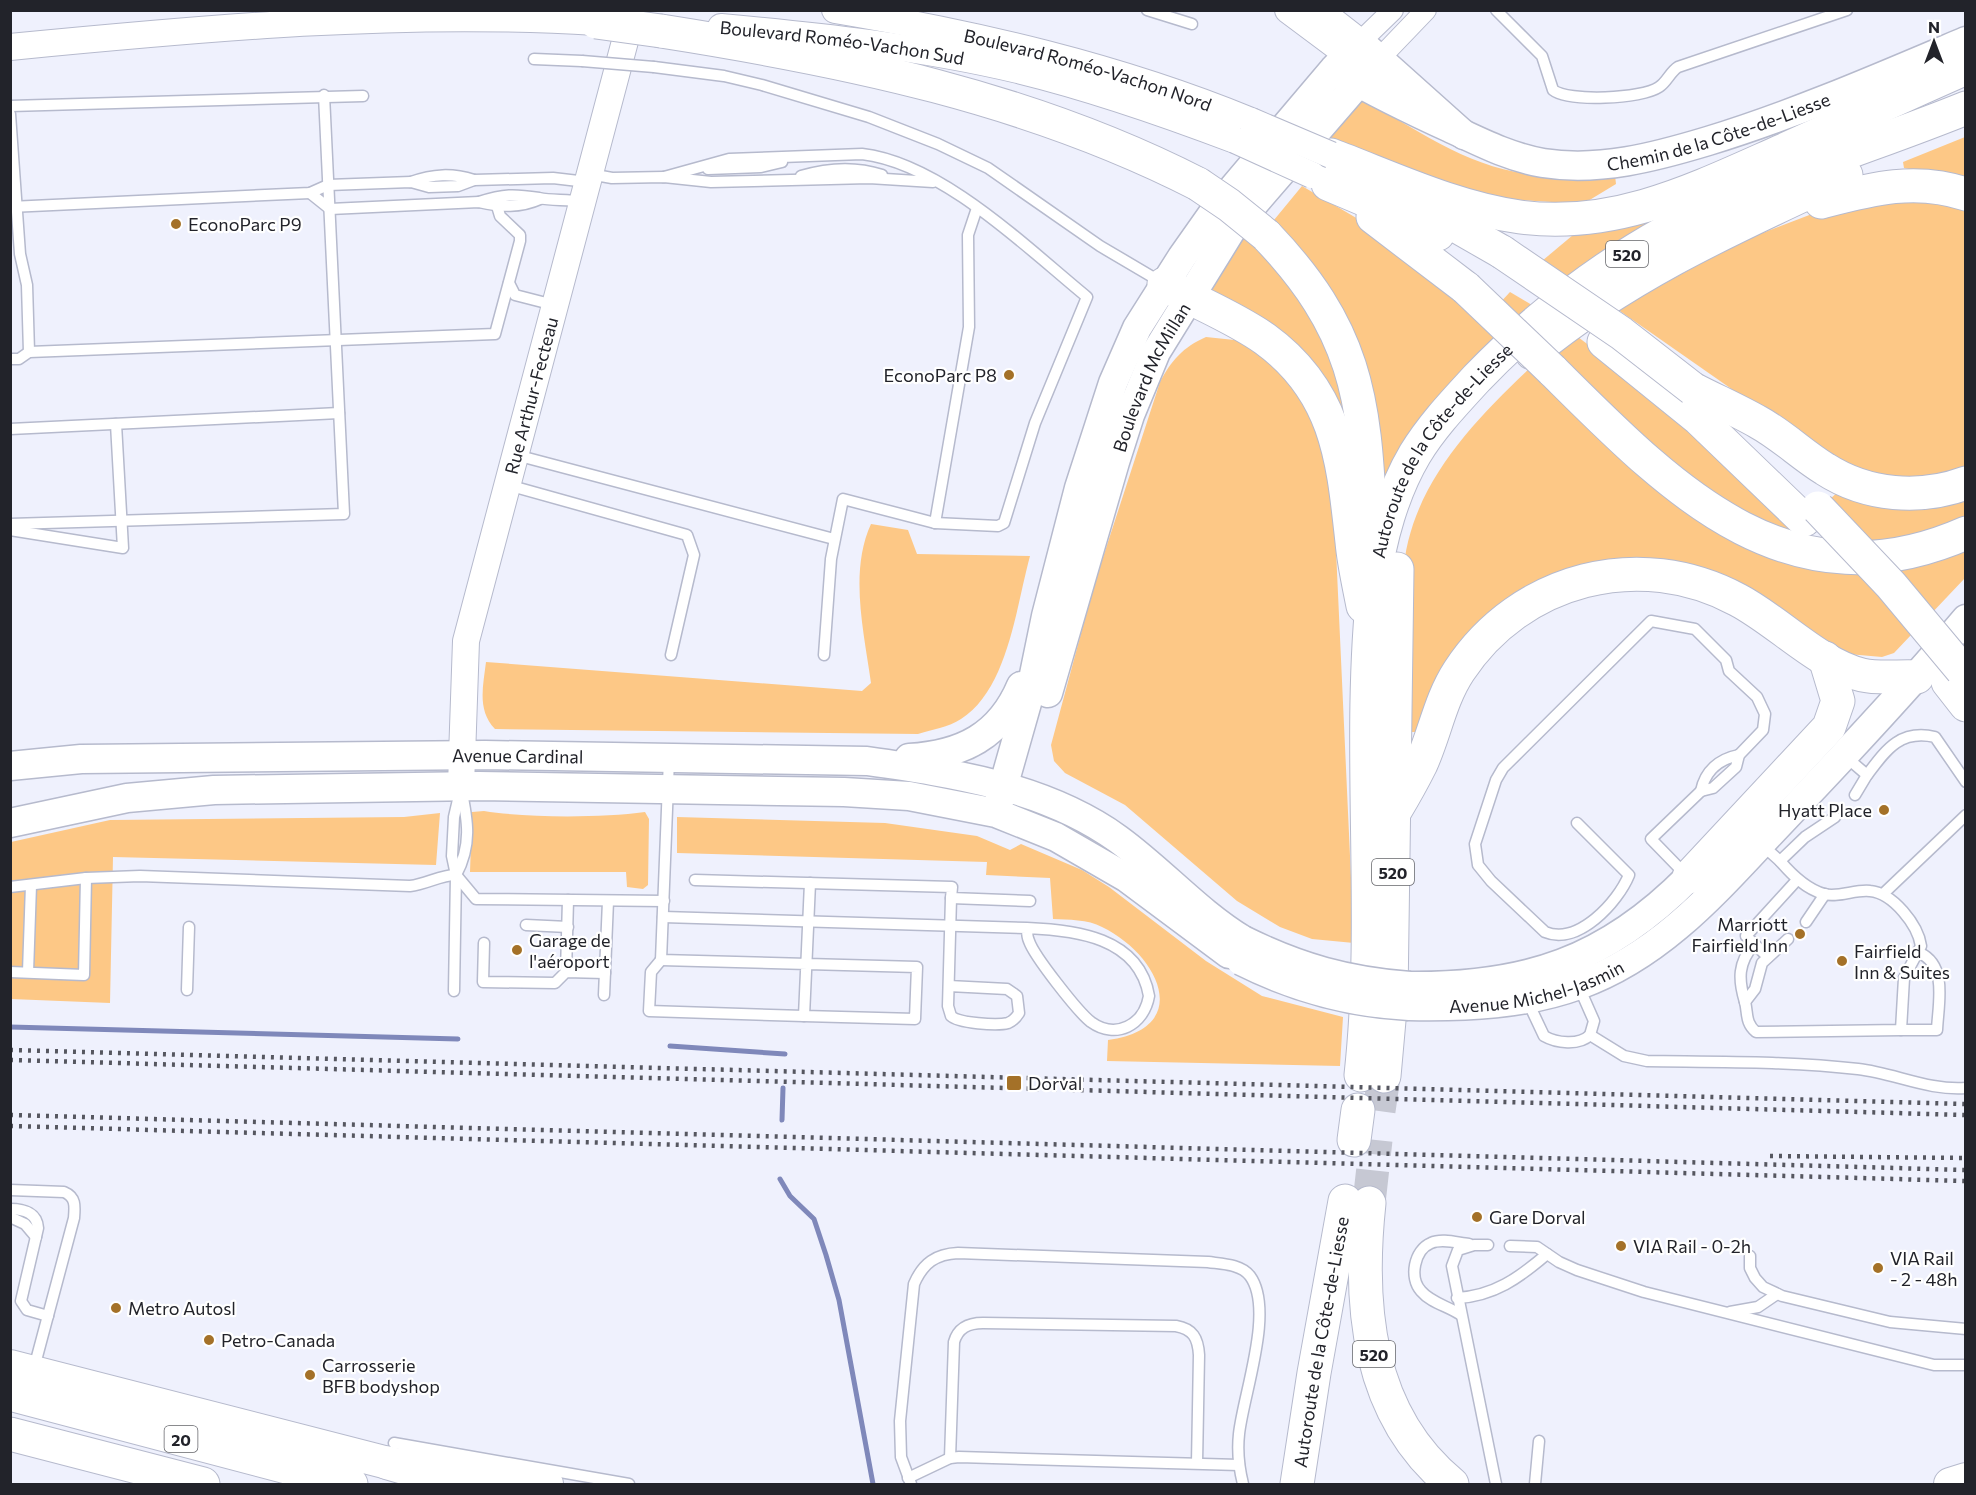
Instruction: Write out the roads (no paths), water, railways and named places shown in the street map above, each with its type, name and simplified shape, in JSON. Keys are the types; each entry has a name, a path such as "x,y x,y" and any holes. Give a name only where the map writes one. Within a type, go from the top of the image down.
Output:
{"highway":[{"path":"596,22 663,28 789,52 950,89 1090,135 1198,184 1229,205 1266,234 1291,262 1320,302 1340,336 1354,375 1366,438 1374,579"},
{"path":"1324,171 1499,214 1539,219 1598,218 1660,203 1965,68"},
{"name":"Autoroute de la Côte-de-Liesse","path":"1965,108 1761,186 1705,211 1628,254 1556,305 1467,389 1417,450 1391,509 1374,579 1369,640 1369,992 1373,1076 1390,998 1396,578 1408,514 1419,486 1434,458 1485,397 1558,332 1669,260 1743,222 1866,166 1965,127"},
{"path":"1324,171 1415,221 1495,258 1621,333 1693,389 1744,435 1811,514"},
{"path":"1324,171 1466,288 1664,477 1724,520 1761,539 1800,551 1860,557 1910,552 1965,532"},
{"path":"1743,222 1894,185 1929,185 1965,194"},
{"path":"1495,258 1699,419 1891,585 1951,682"},
{"path":"1176,291 1263,338 1296,367 1318,399 1336,438 1342,459 1352,545 1369,640"},
{"path":"1693,389 1759,422 1827,470 1865,487 1911,494 1941,490 1965,483"},
{"path":"1394,813 1422,762 1448,692 1470,656 1489,634 1512,615 1538,598 1567,585 1624,573 1656,574 1691,581 1739,600 1825,658 1861,675 1951,682"},
{"path":"1699,887 1829,727 1838,701 1825,658"},
{"name":"Autoroute de la Côte-de-Liesse","path":"1298,1485 1314,1373 1357,1202 1366,1316 1377,1364 1396,1416 1413,1444 1430,1466 1452,1485"},
{"name":"20","path":"18,1378 351,1485"},
{"name":"20","path":"10,1434 203,1485"},
{"path":"10,1442 64,1448"},
{"path":"391,1453 461,1485"}],"main road":[{"name":"Chemin de la Côte-de-Liesse","path":"1357,63 1464,135 1509,154 1544,163 1586,166 1627,161 1695,144 1763,123 1965,41"},
{"name":"Boulevard McMillan","path":"1008,803 1131,415 1156,352 1176,291 1218,206 1357,63"},
{"name":"Boulevard McMillan","path":"1008,803 1046,616 1079,488 1105,404 1137,328 1176,291"},
{"path":"867,761 940,756 987,733 998,724 1016,699 1046,616"},
{"name":"Avenue Michel-Jasmin","path":"1410,996 1492,983 1554,967 1618,934 1662,903 1770,852 1845,756 1951,682 1965,619"},
{"name":"Avenue Cardinal","path":"10,766 81,759 462,755 669,756 867,761 948,773 1008,803"},
{"name":"Avenue Cardinal","path":"10,823 115,800 175,792 461,786 668,788 896,795 1008,803"},
{"name":"Avenue Michel-Jasmin","path":"1008,803 1064,809 1116,838 1214,921 1242,950 1410,996 1485,1006 1527,1000 1579,986 1618,968 1660,942 1699,887"},
{"path":"18,1378 547,1485"},
{"path":"1950,1485 1965,1479"}],"street":[{"name":"Rue Arthur-Fecteau","path":"461,786 466,641 633,10"},
{"name":"Boulevard Roméo-Vachon Nord","path":"835,10 985,39 1063,57 1159,86 1324,171"},
{"path":"1288,10 1357,63"},
{"path":"1319,10 1357,63"},
{"name":"Boulevard McMillan","path":"1357,63 1393,10"},
{"name":"Boulevard McMillan","path":"1357,63 1426,10"},
{"path":"10,47 336,20 484,17 596,22"},
{"name":"Boulevard Roméo-Vachon Sud","path":"663,28 795,34 951,56 1016,70 1243,130"}],"lane":[{"path":"1147,10 1192,24"},
{"path":"1496,10 1542,56 1553,90 1567,98 1616,96 1653,91 1664,83 1678,67 1817,15 1847,10"},
{"path":"534,59 654,67 724,76 869,117 938,144 988,168 1100,246 1176,291"},
{"path":"10,524 344,514 324,95"},
{"path":"10,106 324,95 363,96"},
{"path":"10,114 15,256 27,285 29,352"},
{"path":"664,177 687,170 761,167 805,157 871,155 908,178"},
{"path":"13,207 310,193 328,185 411,182 429,176 458,175 474,180 553,178 586,186"},
{"path":"310,193 330,209 479,202 507,195 524,194 540,199 565,199 586,186 612,178 664,177 711,182 792,178 908,178 941,184 977,208 1087,297 1042,403 1004,523 998,526 935,523 843,499 834,539 824,655"},
{"path":"479,202 497,206 525,206 540,199"},
{"path":"10,359 19,359 29,352 495,334 520,235 500,216 497,206"},
{"path":"935,523 969,327 968,235 971,218 977,208"},
{"path":"509,283 515,295 556,305"},
{"path":"10,429 339,413"},
{"path":"10,530 123,548 116,424"},
{"path":"516,455 834,539"},
{"path":"508,485 687,535 694,555 670,655"},
{"path":"1576,823 1629,875 1617,898 1600,916 1579,928 1551,935 1540,928 1481,871 1475,856 1475,844 1503,768 1652,621 1695,630 1726,660 1729,671 1760,703 1765,714 1763,730 1739,754 1736,767 1713,788 1701,791 1651,839 1699,887"},
{"path":"1855,795 1867,775 1890,746 1902,738 1921,734 1935,737 1965,782"},
{"path":"662,960 917,967 915,1019 649,1011 651,972 662,960 669,756"},
{"path":"1845,756 1867,775"},
{"path":"454,991 456,875 466,856 467,818 461,786"},
{"path":"1883,894 1965,815"},
{"path":"1835,817 1805,837 1770,852 1797,880 1825,894 1869,891 1883,894 1917,931 1921,946 1920,953 1904,978 1900,1030"},
{"path":"10,887 86,878 141,876 410,886 425,884 445,875 456,875"},
{"path":"456,875 476,899 664,901"},
{"path":"10,972 84,975 86,878"},
{"path":"695,880 952,887 951,898 951,926 949,986 949,1012 954,1020 1004,1024 1011,1022 1019,1013 1019,1001 1007,989 949,986"},
{"path":"1768,957 1746,936 1797,880"},
{"path":"804,1016 810,883"},
{"path":"28,972 31,885"},
{"path":"1806,922 1825,894"},
{"path":"951,898 1030,901"},
{"path":"484,943 483,982 555,983 566,972 568,900"},
{"path":"604,995 608,901"},
{"path":"663,917 1027,928 1085,933 1104,941 1124,955 1140,972 1148,989 1148,1003 1141,1017 1130,1027 1116,1030 1092,1022 1033,950 1027,928"},
{"path":"525,925 568,927"},
{"path":"187,990 189,927"},
{"path":"1745,1002 1755,989 1760,967 1788,939"},
{"path":"1754,944 1744,958 1740,970 1740,992 1745,1002 1746,1018 1755,1032 1937,1030 1938,978 1934,964 1920,953"},
{"path":"566,972 605,973"},
{"path":"1527,1000 1540,1031 1550,1039 1573,1042 1590,1035 1594,1021 1579,986"},
{"path":"1590,1035 1624,1056 1647,1061 1835,1066 1893,1075 1947,1088 1965,1088"},
{"path":"10,1190 64,1192 71,1196 75,1204 74,1218 48,1316 18,1378"},
{"path":"10,1209 27,1212 35,1218 39,1225 21,1301 27,1310 48,1316"},
{"path":"10,1217 25,1224 36,1237"},
{"path":"1461,1315 1428,1298 1419,1289 1415,1278 1416,1263 1420,1253 1430,1243 1443,1241 1488,1245"},
{"path":"1474,1245 1458,1250 1454,1256 1453,1278 1496,1485"},
{"path":"1510,1246 1537,1247 1559,1262 1602,1278 1727,1313 1934,1365 1965,1365"},
{"path":"1239,1465 950,1458 909,1481 901,1457 900,1421 914,1284 919,1273 934,1258 958,1253 1208,1262 1234,1266 1247,1272 1258,1294 1259,1315 1255,1353 1239,1435 1239,1465 1243,1485"},
{"path":"1457,1298 1491,1293 1512,1282 1546,1254"},
{"path":"1750,1256 1750,1268 1755,1278 1763,1287 1777,1294 1890,1322 1964,1330"},
{"path":"1727,1313 1758,1307 1777,1294"},
{"path":"950,1458 955,1338 961,1329 970,1323 1176,1326 1192,1332 1198,1340 1197,1463"},
{"path":"1535,1485 1539,1441"},
{"path":"391,1453 629,1485"}],"waterway":[{"path":"10,1027 458,1039"},
{"path":"670,1046 785,1054"},
{"path":"782,1120 783,1088"},
{"path":"780,1179 790,1196 814,1219 826,1255 839,1300 873,1484"}],"tunnel":[{"path":"1379,1111 1384,1076"},
{"path":"1369,1203 1376,1140"}],"railway":[{"path":"10,1050 1966,1104"},
{"path":"10,1060 1966,1115"},
{"path":"10,1115 1966,1170"},
{"path":"10,1126 1966,1181"},
{"path":"1770,1156 1966,1158"}],"place":[{"name":"EconoParc P9","path":"176,224"},
{"name":"EconoParc P8","path":"1009,375"},
{"name":"Hyatt Place","path":"1884,810"},
{"name":"Marriott Fairfield Inn","path":"1800,934"},
{"name":"Garage de l'aéroport","path":"517,950"},
{"name":"Fairfield Inn & Suites","path":"1842,961"},
{"name":"Dorval","path":"1014,1083"},
{"name":"Gare Dorval","path":"1477,1217"},
{"name":"VIA Rail - 0-2h","path":"1621,1246"},
{"name":"VIA Rail - 2 - 48h","path":"1878,1268"},
{"name":"Metro Autosl","path":"116,1308"},
{"name":"Petro-Canada","path":"209,1340"},
{"name":"Carrosserie BFB bodyshop","path":"310,1375"}]}
